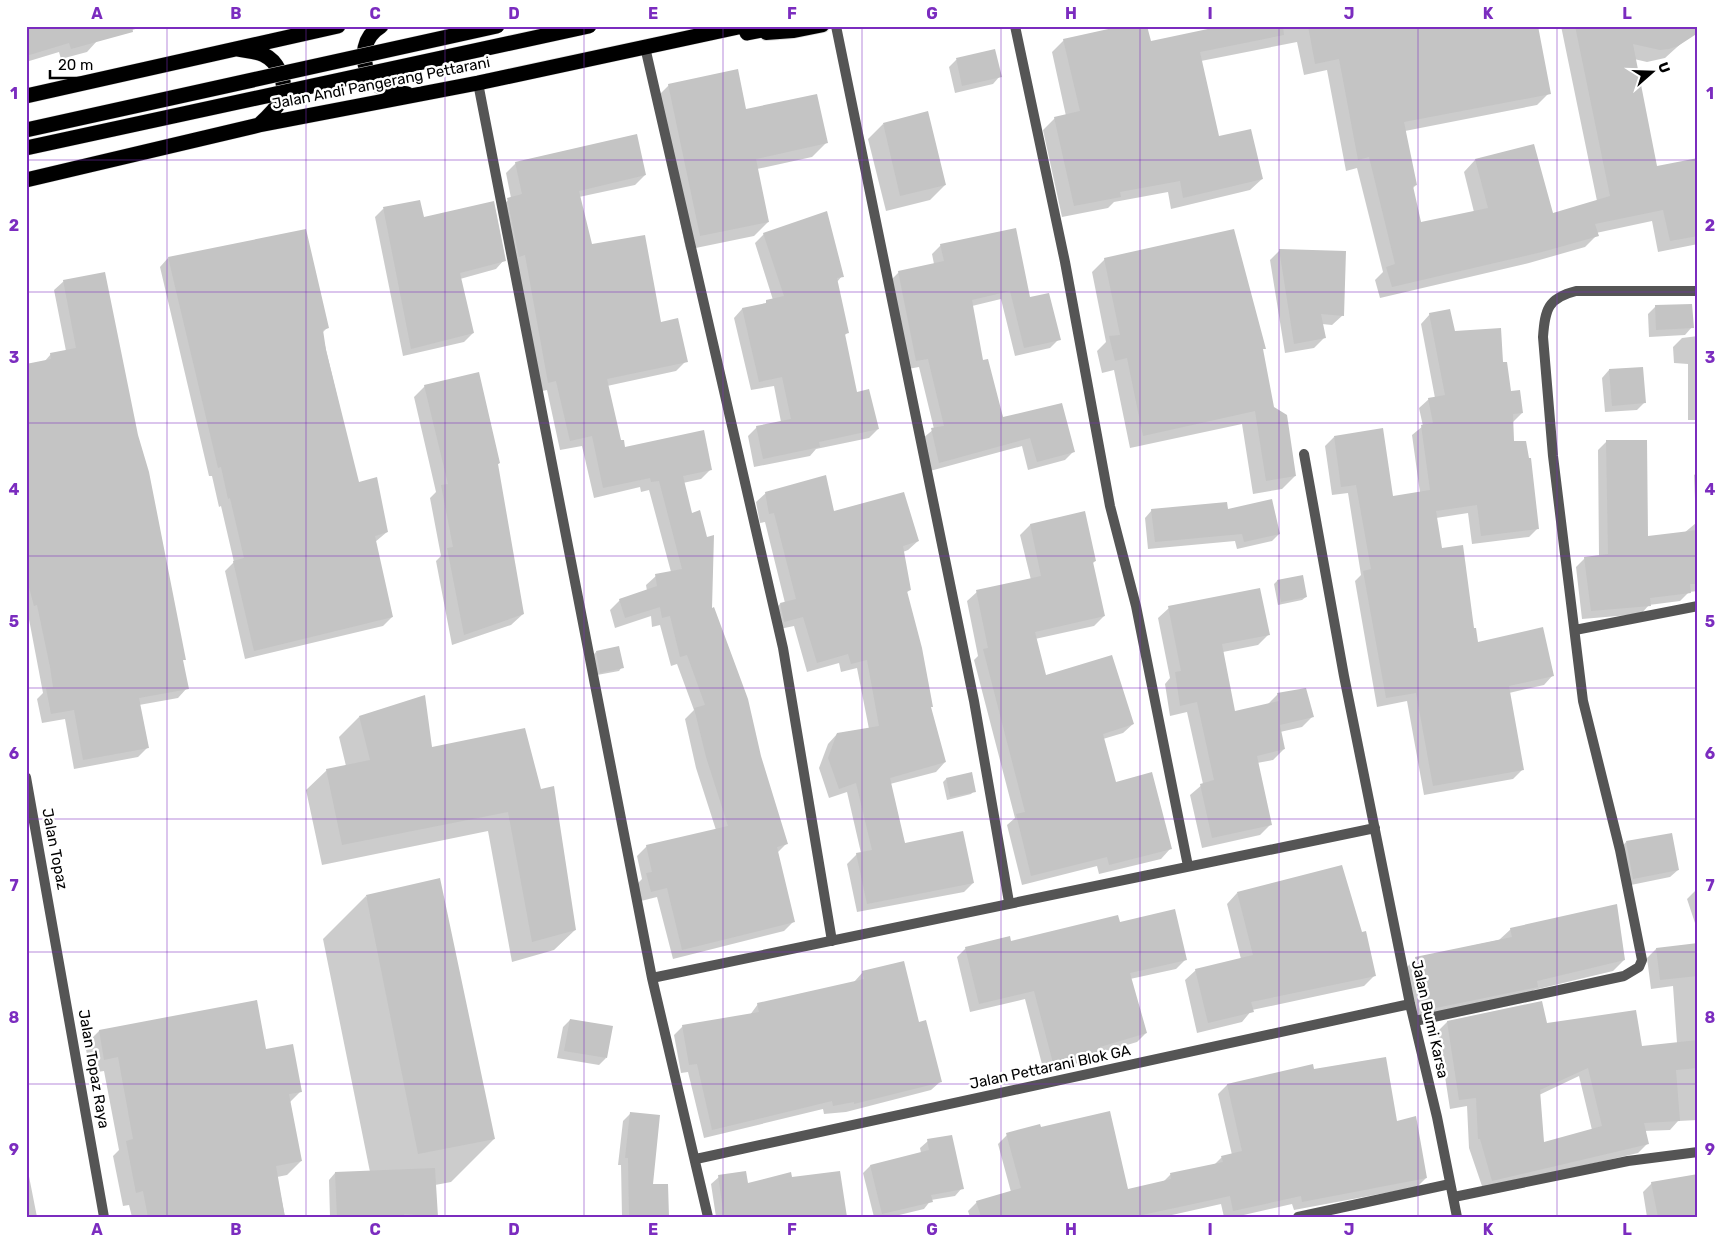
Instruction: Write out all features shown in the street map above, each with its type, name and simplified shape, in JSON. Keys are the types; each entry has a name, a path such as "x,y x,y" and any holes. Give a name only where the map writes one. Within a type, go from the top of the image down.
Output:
{"highway":[{"path":"26,96 314,28 338,26"},
{"path":"380,26 365,44 364,63 372,82 390,92 419,95"},
{"path":"26,130 497,26"},
{"path":"26,148 589,26"},
{"name":"Jalan Andi Pangerang Pettarani","path":"26,180 259,125 419,95 714,33 781,26"},
{"path":"234,48 265,55 276,65 283,79 284,94 278,108 259,125"}],"main road":[{"path":"745,30 772,34 823,26"}],"street":[{"path":"836,26 974,701 1009,902"},
{"path":"1015,26 1065,262 1110,506 1136,606 1188,866"},
{"path":"645,47 783,648 832,940"},
{"path":"478,83 652,978 696,1159 708,1217"},
{"path":"1415,1021 1624,976 1639,967 1642,960 1620,850 1583,702 1554,456 1543,337 1544,321 1550,304 1560,295 1576,291 1698,291"},
{"name":"Jalan Bumi Karsa","path":"1304,454 1344,676 1410,1004 1457,1217"},
{"path":"1575,630 1698,606"},
{"name":"Jalan Topaz","path":"26,777 54,926"},
{"path":"652,978 1009,902 1375,828"},
{"name":"Jalan Topaz Raya","path":"54,926 104,1217"},
{"name":"Jalan Pettarani Blok GA","path":"696,1159 1410,1004"},
{"path":"1454,1198 1618,1163 1698,1152"},
{"path":"1298,1217 1450,1184"}],"building":[{"path":"26,26 132,26 133,32 71,49 69,43 26,56"},
{"path":"1122,26 1147,26 1151,41 1222,26 1283,26 1284,35 1200,52 1219,136 1251,129 1263,179 1183,198 1180,181 1120,192 1121,197 1074,206 1054,117 1080,111 1063,39"},
{"path":"1308,26 1538,26 1551,94 1404,122 1417,185 1413,186 1421,222 1488,208 1475,159 1534,144 1553,213 1610,196 1575,26 1698,26 1698,33 1678,46 1669,49 1660,50 1633,44 1657,166 1698,158 1698,236 1670,241 1663,210 1595,224 1599,236 1542,252 1392,287 1386,267 1395,264 1369,157 1358,160 1339,59 1315,64"},
{"path":"995,49 1002,77 962,86 956,58"},
{"path":"738,69 746,109 817,94 828,143 756,159 769,222 700,236 668,84"},
{"path":"928,111 946,185 900,196 883,123"},
{"path":"637,134 646,175 579,191 592,244 645,235 661,322 678,318 688,362 607,379 621,440 624,440 625,447 704,430 712,470 683,476 692,513 700,510 707,537 714,535 712,608 714,607 748,699 761,756 788,844 777,847 795,922 682,950 667,888 651,892 646,873 652,872 646,845 728,826 706,757 694,708 705,705 687,655 680,657 670,616 662,618 660,607 625,618 619,599 657,586 655,574 682,569 659,481 651,482 650,478 603,488 592,436 570,441 556,381 548,383 525,255 519,257 507,198 522,194 515,162"},
{"path":"420,200 424,217 494,201 506,261 460,273 474,333 411,349 383,207"},
{"path":"827,211 844,277 837,278 849,333 845,334 857,392 869,389 879,429 819,442 820,447 763,459 756,426 791,419 782,377 759,382 742,308 766,303 766,300 784,296 763,233"},
{"path":"1016,228 1030,297 1049,293 1061,340 1024,348 1010,291 972,300 983,360 988,359 1003,417 1062,403 1075,452 1037,462 1030,438 939,463 931,428 944,426 928,359 916,361 898,271 944,261 940,244"},
{"path":"306,229 329,328 323,330 326,350 359,482 377,477 388,532 375,536 393,617 254,651 233,561 244,558 230,498 228,499 221,467 218,468 168,257"},
{"path":"1234,229 1266,349 1263,349 1274,407 1287,415 1296,476 1266,481 1255,411 1143,436 1127,358 1115,361 1109,336 1120,335 1104,258"},
{"path":"1279,249 1346,251 1344,316 1321,314 1326,338 1294,344"},
{"path":"105,272 138,435 149,472 186,660 183,660 189,689 139,698 149,748 83,760 74,710 51,714 46,688 53,687 50,667 37,605 34,606 26,576 26,364 51,359 50,353 76,348 63,280"},
{"path":"1692,304 1694,328 1656,330 1655,305"},
{"path":"1450,309 1455,331 1501,328 1503,362 1507,362 1511,391 1520,390 1523,413 1513,414 1514,441 1526,441 1529,458 1531,458 1539,529 1481,536 1477,505 1436,511 1442,548 1463,545 1474,628 1476,628 1478,642 1543,627 1554,676 1509,686 1524,770 1433,786 1416,693 1386,698 1363,571 1371,569 1356,485 1341,487 1334,436 1383,428 1393,496 1430,490 1421,425 1433,423 1428,398 1445,395 1429,313"},
{"path":"1643,367 1646,403 1612,406 1609,369"},
{"path":"479,372 500,463 498,464 524,614 464,635 447,548 453,547 441,485 448,484 424,385"},
{"path":"1606,440 1647,440 1648,536 1698,530 1698,584 1690,584 1691,593 1650,598 1651,606 1591,611 1584,557 1608,554"},
{"path":"826,475 834,511 904,492 919,541 903,546 911,590 907,591 922,648 933,707 931,707 946,762 890,778 905,843 963,831 974,883 867,904 856,853 872,850 856,783 839,789 828,758 837,733 879,726 867,660 851,664 848,654 817,663 803,617 784,622 780,603 796,599 774,513 769,514 765,492"},
{"path":"1272,499 1280,534 1244,542 1242,534 1155,542 1151,509 1227,502 1228,509"},
{"path":"1085,511 1096,561 1093,562 1105,616 1035,632 1046,675 1112,655 1134,724 1103,734 1116,782 1152,772 1172,849 1109,865 1107,857 1031,876 1016,814 1025,812 983,649 988,648 976,590 1041,576 1030,524"},
{"path":"1303,575 1307,597 1281,602 1277,580"},
{"path":"1260,588 1270,635 1222,644 1235,711 1279,701 1277,693 1306,688 1314,717 1280,725 1285,749 1257,756 1272,825 1212,838 1200,784 1214,780 1197,702 1180,706 1175,672 1181,671 1168,606"},
{"path":"619,646 624,668 600,673 596,651"},
{"path":"425,695 432,747 525,728 541,789 554,786 576,930 532,942 508,812 342,845 326,769 370,760 359,716"},
{"path":"972,772 976,792 950,797 946,778"},
{"path":"1672,833 1679,870 1633,879 1626,841"},
{"path":"1342,865 1362,932 1366,931 1376,976 1251,1002 1254,1012 1208,1023 1195,969 1253,955 1237,892"},
{"path":"440,878 495,1139 418,1154 366,895"},
{"path":"1617,904 1625,960 1537,981 1538,987 1426,1010 1415,957 1512,937 1510,928"},
{"path":"1175,909 1187,960 1130,973 1147,1033 1100,1047 1101,1051 1053,1063 1034,991 979,1004 965,947 1010,936 1011,941 1118,915 1120,922"},
{"path":"1698,943 1698,976 1660,980 1656,948"},
{"path":"904,961 919,1022 926,1020 942,1082 854,1104 854,1102 833,1106 832,1101 712,1130 697,1064 689,1065 682,1025 759,1012 757,1003 864,979 862,971"},
{"path":"257,1000 266,1049 293,1044 302,1092 289,1094 302,1161 276,1166 285,1217 148,1217 143,1191 136,1193 126,1141 133,1139 118,1057 104,1060 99,1030"},
{"path":"1542,1001 1547,1023 1636,1010 1642,1046 1698,1040 1698,1068 1676,1070 1680,1121 1644,1123 1649,1144 1492,1181 1480,1139 1478,1139 1476,1098 1459,1100 1447,1021","holes":["1588,1068 1602,1126 1544,1142 1540,1090"]},
{"path":"570,1019 613,1026 607,1058 564,1051"},
{"path":"1386,1057 1397,1121 1416,1116 1427,1178 1302,1202 1301,1196 1233,1211 1230,1196 1133,1217 981,1217 976,1201 1021,1188 1006,1133 1040,1124 1041,1127 1110,1111 1128,1189 1171,1179 1170,1173 1223,1162 1221,1156 1242,1151 1227,1084 1313,1064 1314,1069"},
{"path":"630,1112 660,1115 653,1184 668,1184 669,1217 629,1217 628,1158 625,1158"},
{"path":"952,1135 964,1189 931,1195 933,1202 882,1214 870,1165 929,1150 927,1139"},
{"path":"435,1168 438,1217 404,1214 405,1217 337,1217 335,1172"},
{"path":"746,1171 748,1183 791,1172 792,1177 840,1171 847,1217 724,1217 718,1175"},
{"path":"1698,1174 1698,1217 1658,1217 1651,1182"}]}
